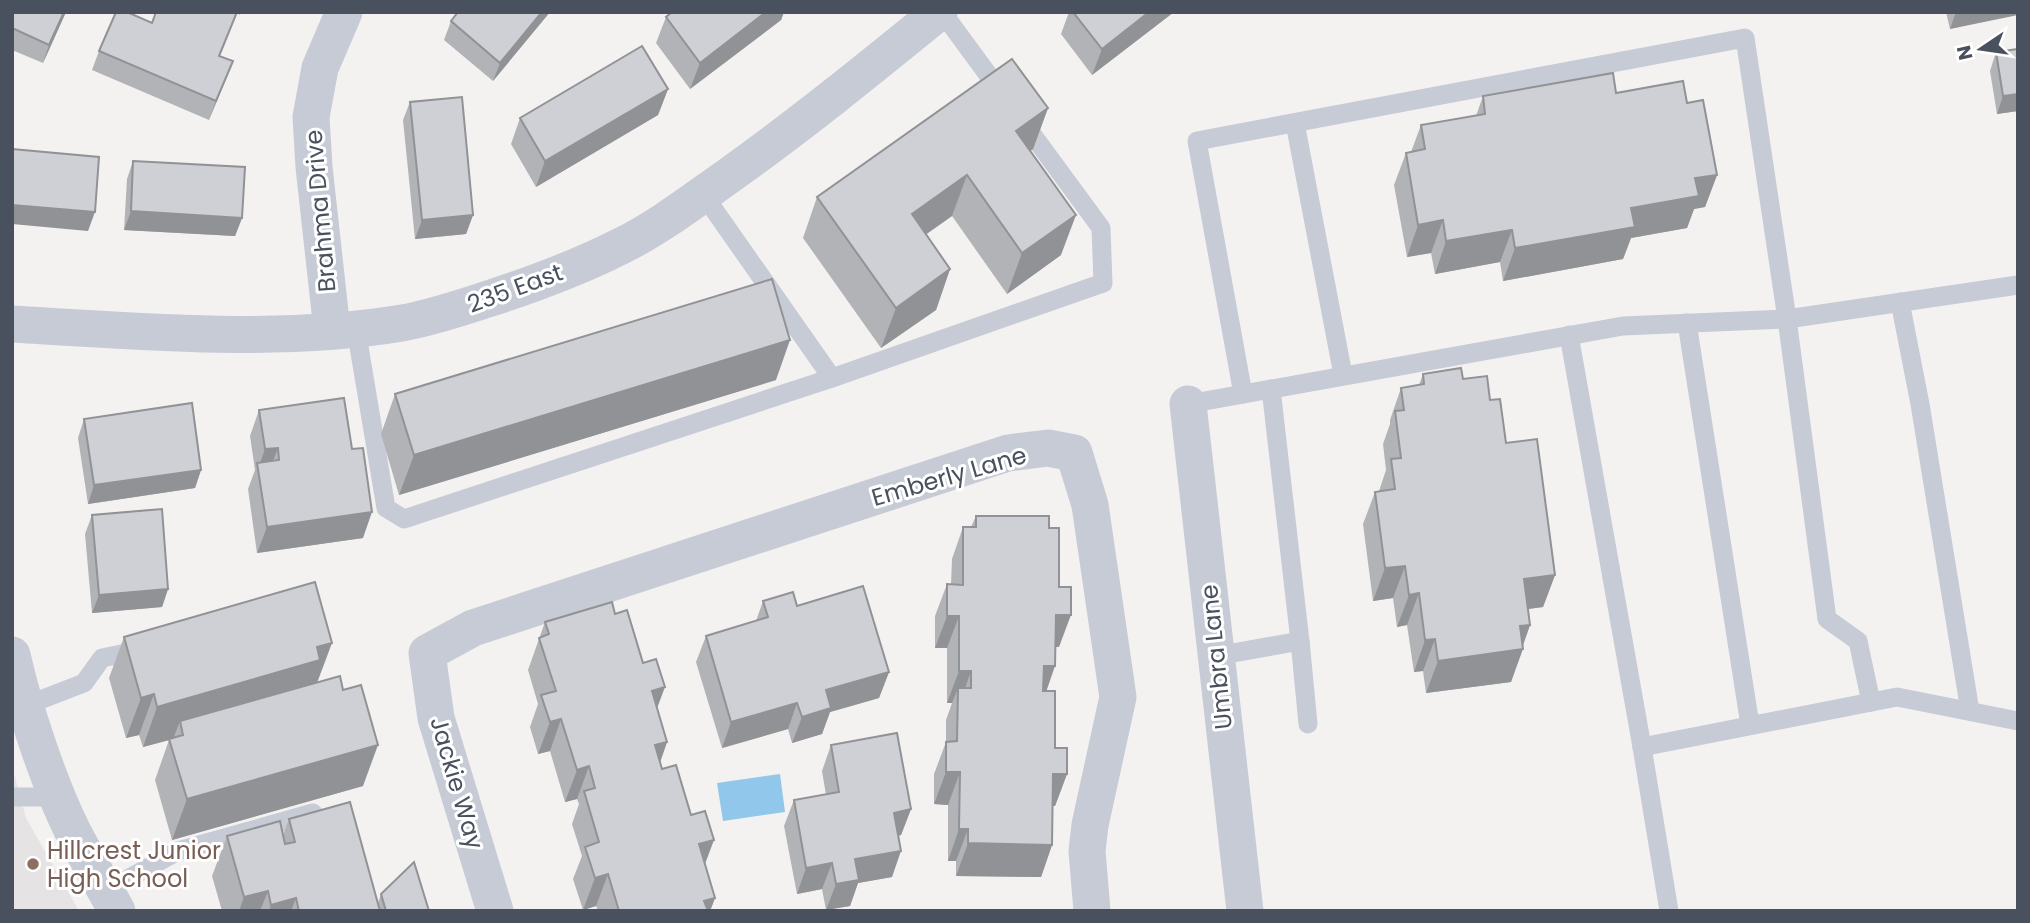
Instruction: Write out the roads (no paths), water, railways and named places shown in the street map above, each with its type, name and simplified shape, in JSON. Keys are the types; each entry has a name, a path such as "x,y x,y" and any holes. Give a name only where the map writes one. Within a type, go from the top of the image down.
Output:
{"street":[{"name":"Brahma Drive","path":"344,12 320,68 311,117 314,167 344,330"},
{"name":"235 East","path":"12,324 161,332 269,333 344,330 404,323 544,281 622,246 703,194 797,127 941,12"},
{"name":"Umbra Lane","path":"1188,404 1245,911"},
{"name":"Emberly Lane","path":"427,653 473,628 1009,453 1048,448 1074,453 1090,505 1118,697 1090,825 1087,851 1092,911"},
{"name":"Jackie Way","path":"427,653 436,718 495,911"},
{"path":"12,657 23,714 72,828 112,901"}],"lane":[{"path":"344,330 386,508 404,519 832,378 1103,283 1101,228 941,12"},
{"path":"1243,394 1197,141 1745,38 1828,619 1858,641 1871,702"},
{"path":"1295,122 1343,375"},
{"path":"703,194 832,378"},
{"path":"1188,404 1623,326 1787,318 2018,285"},
{"path":"1900,302 1920,404 1970,711"},
{"path":"1688,323 1750,725"},
{"path":"1569,335 1669,911"},
{"path":"1271,389 1308,723"},
{"path":"1216,656 1300,641"},
{"path":"23,714 84,683 102,657 157,647"},
{"path":"1642,747 1897,696 2018,721"},
{"path":"12,797 59,797"},
{"path":"112,901 178,851 334,807"}],"water":[{"path":"780,774 785,812 723,821 717,783"}],"place":[{"name":"Hillcrest Junior High School","path":"33,864"}]}
